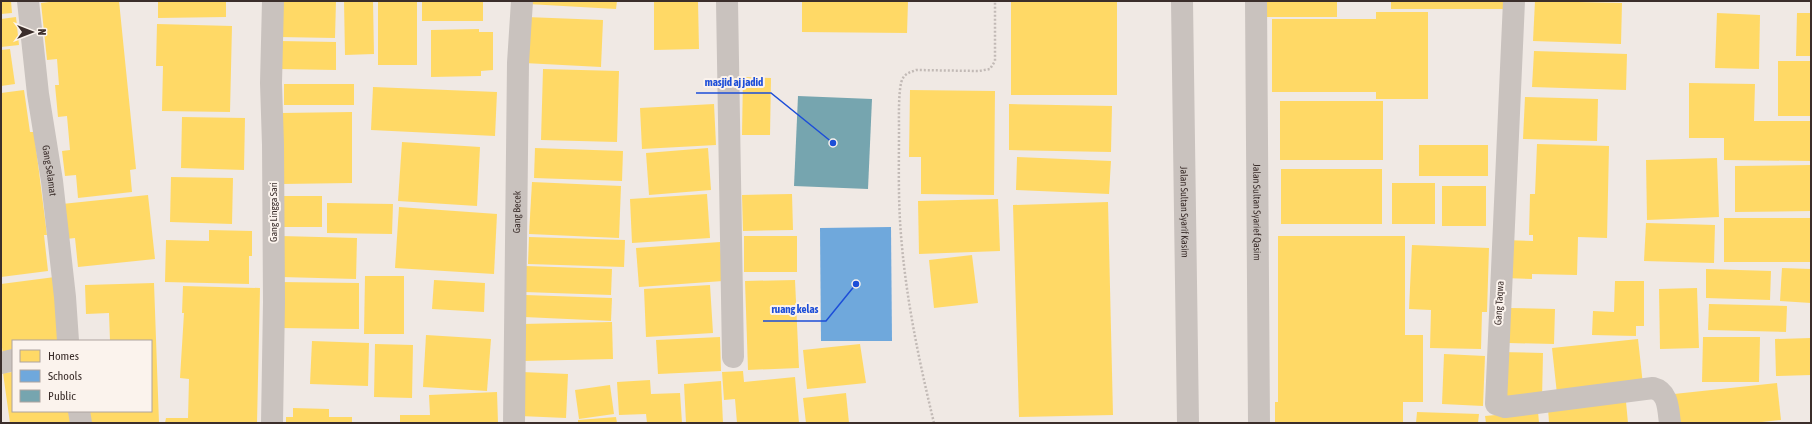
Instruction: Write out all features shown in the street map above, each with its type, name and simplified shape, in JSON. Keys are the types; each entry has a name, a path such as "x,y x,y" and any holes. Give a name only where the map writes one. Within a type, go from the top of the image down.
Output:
{"street":[{"name":"Gang Selamat","path":"28,1 38,94 52,181 65,297 68,340"},
{"name":"Gang Lingga Sari","path":"272,423 274,145 270,83 273,1"},
{"name":"Gang Becek","path":"514,423 518,63 522,1"},
{"path":"727,1 733,357"},
{"name":"Jalan Sultan Syarif Kasim","path":"1182,1 1188,423"},
{"name":"Jalan Sultan Syarief Qasim","path":"1256,1 1259,423"},
{"name":"Gang Taqwa","path":"1514,1 1496,404 1505,407 1653,388 1660,390 1664,394 1670,423"},
{"path":"1,363 12,360"},
{"path":"79,412 81,423"}],"path":[{"path":"934,423 922,376 913,331 901,235 900,110 902,79 907,74 916,70 979,71 990,69 995,61 995,1"}],"building: Homes":[{"path":"1,1 11,1 12,13 1,14"},
{"path":"57,1 119,1 136,169 130,170 132,192 78,198 76,175 65,176 62,151 70,150 67,116 58,117 55,85 59,85 57,59 47,60 41,3"},
{"path":"158,1 226,1 226,17 158,18"},
{"path":"280,1 336,1 335,38 279,37"},
{"path":"344,1 373,1 374,54 345,55"},
{"path":"378,1 417,1 417,65 378,65"},
{"path":"422,1 483,1 483,21 422,21"},
{"path":"528,1 617,1 616,9 528,4"},
{"path":"654,1 698,1 699,49 654,50"},
{"path":"802,1 908,1 907,33 802,32"},
{"path":"1011,1 1117,1 1117,95 1011,95"},
{"path":"1266,1 1337,1 1337,17 1266,17"},
{"path":"1391,1 1504,1 1504,9 1391,9"},
{"path":"1535,1 1622,3 1621,44 1533,41"},
{"path":"1376,12 1428,12 1428,99 1376,99 1376,92 1272,92 1272,19 1376,19"},
{"path":"1717,13 1760,15 1759,69 1715,68"},
{"path":"1797,13 1811,13 1811,56 1796,56"},
{"path":"16,17 19,45 1,47 1,19"},
{"path":"526,17 603,20 601,67 524,63"},
{"path":"157,24 232,26 230,112 162,111 163,66 156,66"},
{"path":"479,29 479,32 493,32 493,70 481,71 481,76 431,77 431,30"},
{"path":"280,41 336,42 336,70 279,69"},
{"path":"10,49 15,84 1,86 1,50"},
{"path":"1534,51 1627,54 1626,90 1532,87"},
{"path":"1778,61 1811,61 1811,116 1778,116"},
{"path":"543,69 619,71 617,142 541,140"},
{"path":"743,77 771,78 770,135 742,135"},
{"path":"1689,83 1755,84 1754,121 1811,121 1811,161 1724,160 1724,138 1689,138"},
{"path":"284,84 354,84 354,105 284,105"},
{"path":"373,87 497,92 495,136 371,130"},
{"path":"24,90 30,132 34,132 47,235 44,235 48,271 1,277 1,93"},
{"path":"910,90 995,91 994,195 921,194 921,157 909,157"},
{"path":"1525,97 1598,99 1597,141 1523,139"},
{"path":"1280,101 1383,101 1383,160 1280,160"},
{"path":"714,104 716,145 642,149 640,108"},
{"path":"1009,104 1112,106 1111,152 1009,150"},
{"path":"352,112 352,183 282,184 281,113"},
{"path":"182,117 245,118 244,170 181,168"},
{"path":"402,142 480,147 477,206 398,201"},
{"path":"1537,144 1609,146 1607,238 1578,237 1577,275 1532,274 1532,279 1503,278 1504,240 1533,241 1533,235 1529,235 1530,194 1535,194"},
{"path":"1419,145 1488,145 1488,176 1419,176"},
{"path":"535,148 623,151 622,181 534,178"},
{"path":"708,148 711,190 649,195 646,153"},
{"path":"1017,157 1111,161 1109,194 1016,190"},
{"path":"1717,158 1719,217 1647,220 1646,160"},
{"path":"1811,165 1811,211 1735,212 1735,166"},
{"path":"1281,169 1382,169 1382,224 1281,224"},
{"path":"171,177 233,178 232,224 170,222"},
{"path":"532,182 621,186 619,238 529,234"},
{"path":"1392,183 1435,183 1435,224 1392,224"},
{"path":"1442,186 1486,186 1486,226 1442,226"},
{"path":"707,194 710,238 632,243 630,199"},
{"path":"792,194 793,230 743,231 742,195"},
{"path":"148,195 155,259 78,267 75,238 66,239 62,204"},
{"path":"280,196 322,196 322,227 280,227"},
{"path":"998,199 1000,251 919,254 918,201"},
{"path":"1108,202 1113,415 1019,417 1013,205"},
{"path":"327,203 393,204 392,234 327,233"},
{"path":"399,207 497,214 494,274 395,268"},
{"path":"1724,218 1811,218 1811,262 1724,262"},
{"path":"1646,223 1715,225 1714,263 1644,261"},
{"path":"209,230 252,231 252,256 249,256 249,284 165,282 166,240 209,241"},
{"path":"281,236 357,238 356,279 281,277"},
{"path":"744,236 797,236 797,272 744,272"},
{"path":"1278,236 1405,236 1405,335 1423,335 1423,402 1403,402 1403,423 1275,423 1275,402 1278,402"},
{"path":"529,237 625,240 624,267 528,264"},
{"path":"720,242 723,281 639,287 636,248"},
{"path":"1412,245 1489,248 1487,312 1482,312 1481,349 1430,348 1431,310 1409,309"},
{"path":"972,255 978,303 934,308 929,260"},
{"path":"525,266 612,269 611,295 524,292"},
{"path":"1782,268 1811,269 1811,303 1780,301"},
{"path":"1706,269 1771,271 1770,300 1706,298"},
{"path":"365,276 404,276 404,334 364,334"},
{"path":"55,277 64,340 12,340 12,354 3,355 1,340 1,284"},
{"path":"434,280 485,283 484,312 432,309"},
{"path":"795,280 799,368 748,370 745,281"},
{"path":"1615,281 1644,281 1644,326 1636,326 1636,336 1592,335 1593,311 1614,312"},
{"path":"279,282 359,283 359,329 279,328"},
{"path":"154,283 159,423 90,423 89,412 152,412 152,340 110,340 109,313 86,314 85,285"},
{"path":"710,285 713,333 646,337 644,289"},
{"path":"183,286 260,288 257,423 165,423 166,418 188,418 189,379 180,378 184,313 182,313"},
{"path":"1697,288 1699,348 1660,349 1659,289"},
{"path":"525,295 612,298 611,321 524,317"},
{"path":"1709,304 1787,306 1786,332 1708,330"},
{"path":"1510,308 1555,309 1554,344 1509,343"},
{"path":"612,322 613,359 522,361 522,324"},
{"path":"426,335 491,339 487,391 423,387"},
{"path":"720,337 721,371 658,374 656,340"},
{"path":"1703,337 1760,337 1759,382 1702,382"},
{"path":"1811,338 1811,375 1776,376 1775,339"},
{"path":"1638,339 1643,385 1557,394 1552,348"},
{"path":"312,341 369,343 368,386 310,384"},
{"path":"375,344 413,345 412,398 374,397"},
{"path":"860,344 866,383 807,389 803,350"},
{"path":"1498,352 1543,353 1542,400 1497,398"},
{"path":"1444,354 1485,356 1483,406 1442,404"},
{"path":"743,371 744,382 795,377 799,423 737,423 735,399 724,400 722,372"},
{"path":"12,372 12,412 71,412 73,423 10,423 3,373"},
{"path":"522,372 568,374 566,418 520,416"},
{"path":"650,380 651,394 680,393 682,423 647,423 646,414 619,415 617,382"},
{"path":"721,381 723,423 686,423 684,384"},
{"path":"1777,383 1781,420 1753,423 1677,423 1674,394"},
{"path":"610,385 614,414 579,419 575,390"},
{"path":"497,392 498,423 400,423 400,415 430,415 429,395"},
{"path":"846,393 849,423 806,423 803,398"},
{"path":"1626,402 1628,423 1549,423 1548,408"},
{"path":"293,408 329,409 329,417 352,417 352,423 286,423 286,417 293,417"},
{"path":"1538,411 1539,423 1486,423 1485,416"},
{"path":"1417,412 1479,414 1478,423 1416,423"},
{"path":"616,417 617,423 578,423 578,420"}],"building: Schools":[{"path":"891,227 892,341 821,341 820,228"}],"building: Public":[{"path":"798,96 872,99 868,189 794,186"}],"place":[{"name":"masjid aj jadid","path":"833,143"},
{"name":"ruang kelas","path":"856,284"}]}
